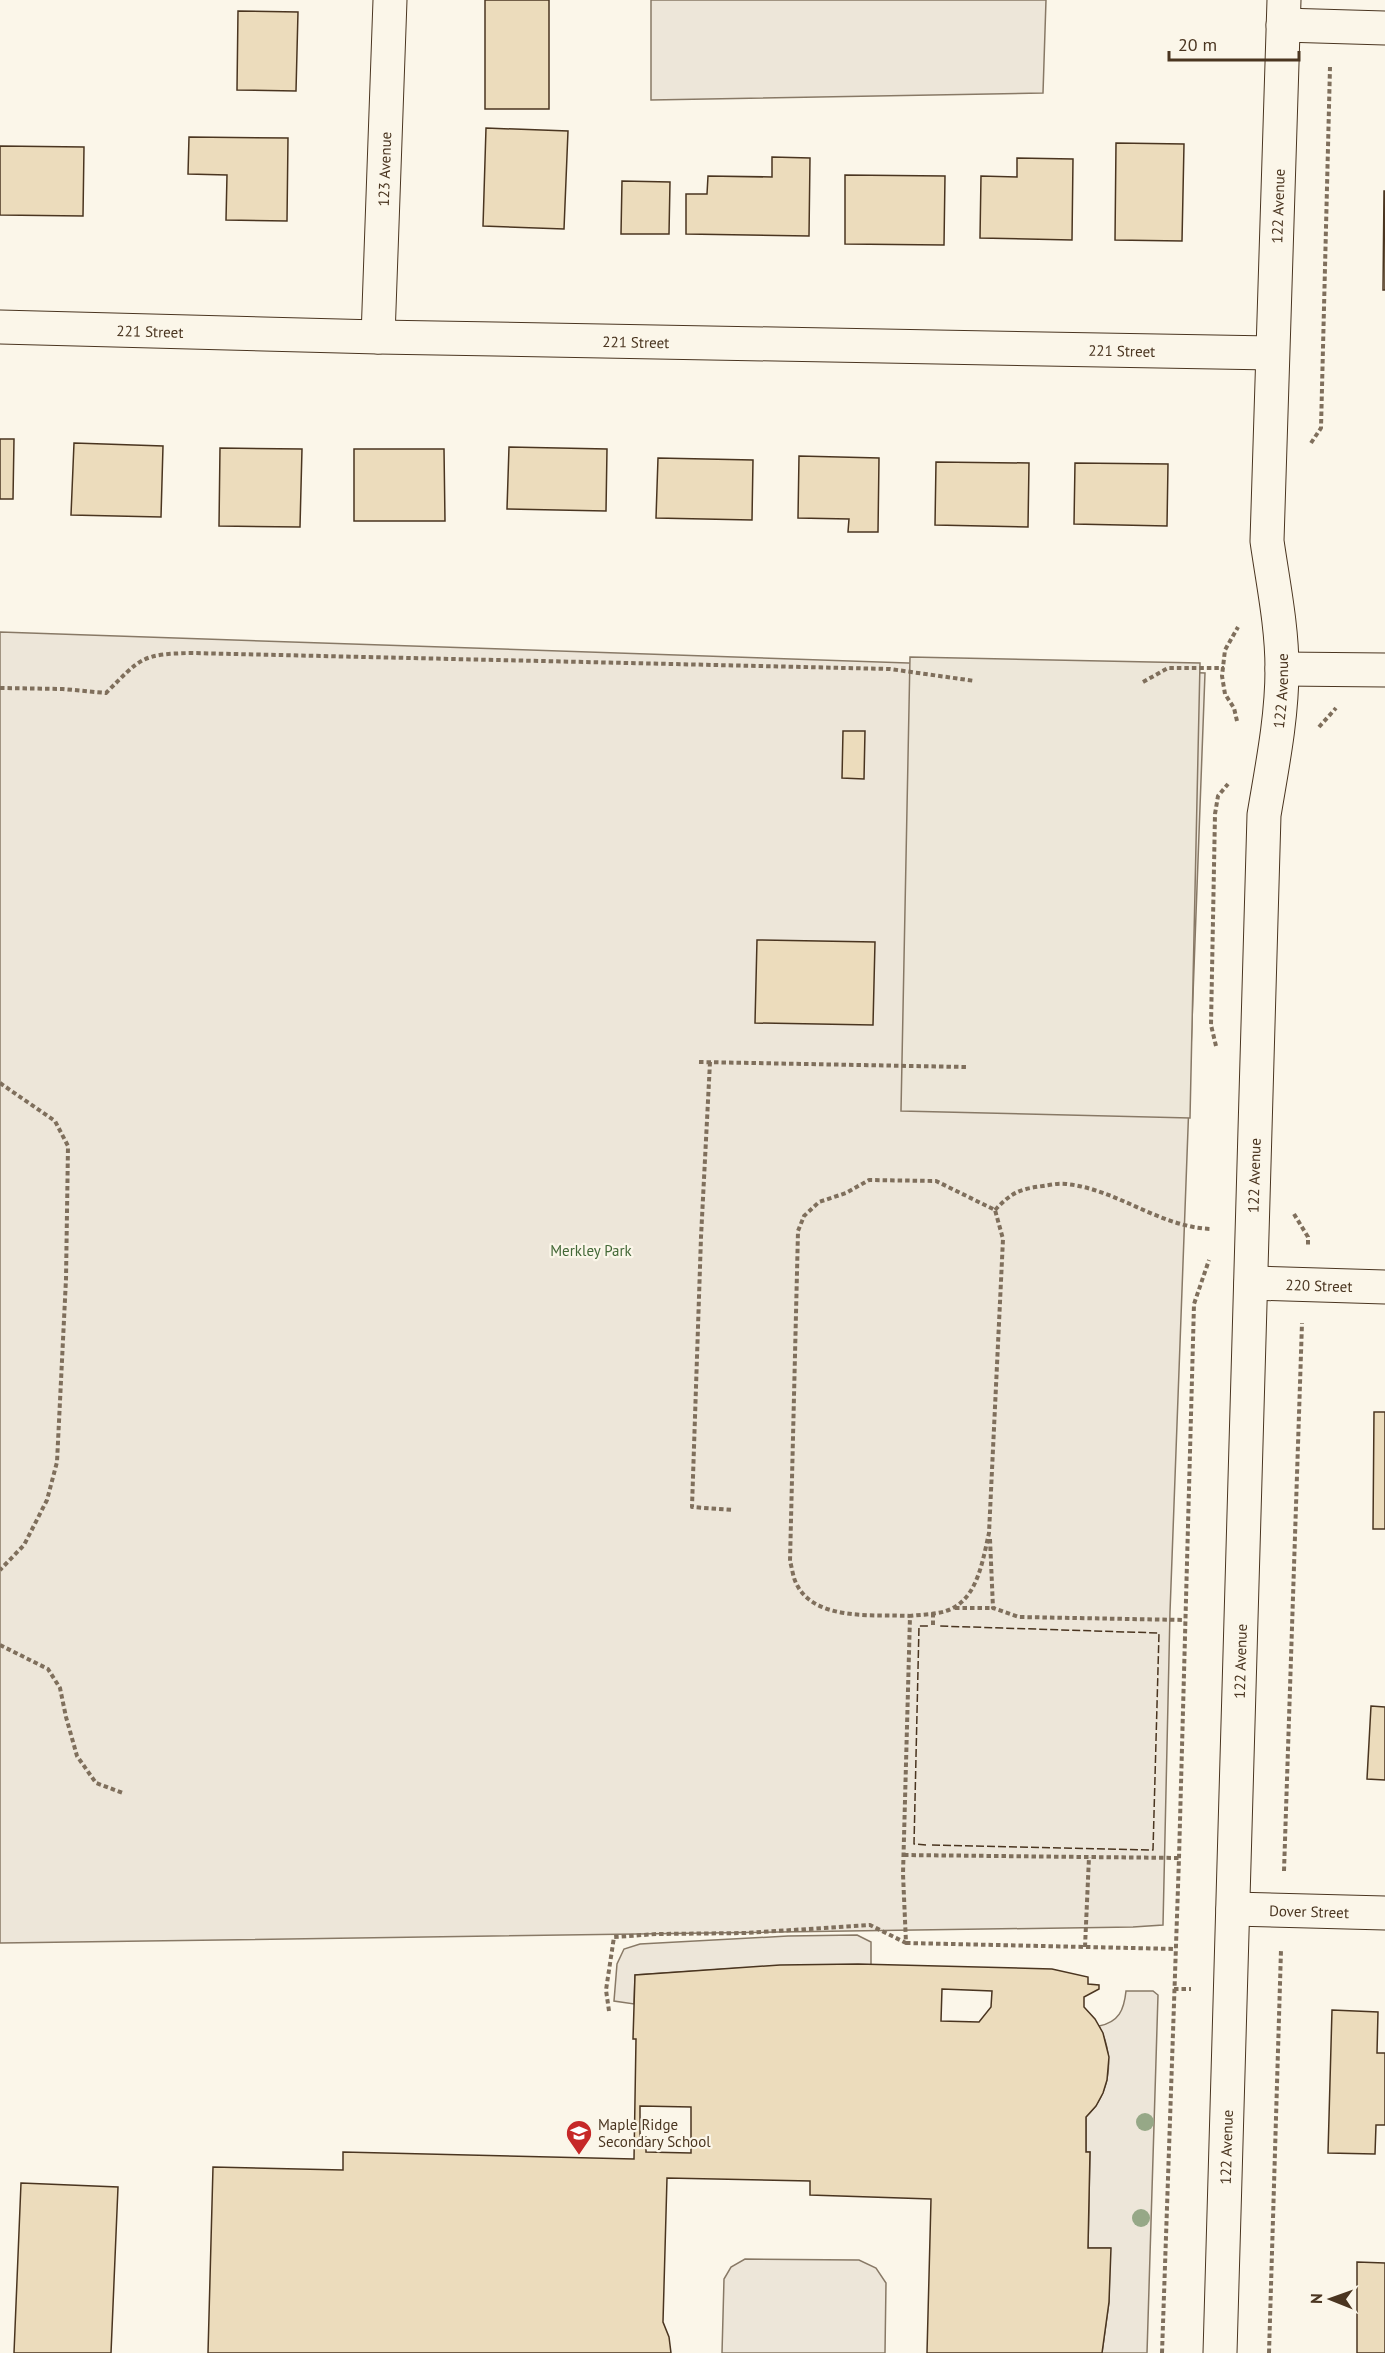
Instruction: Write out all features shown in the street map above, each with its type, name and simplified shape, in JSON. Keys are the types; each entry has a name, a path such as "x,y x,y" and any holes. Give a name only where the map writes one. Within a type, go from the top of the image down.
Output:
{"street":[{"name":"123 Avenue","path":"378,337 390,0"},
{"path":"1283,13 1385,28"},
{"name":"122 Avenue","path":"1220,2353 1264,815 1279,725 1282,669 1279,620 1267,541 1283,13"},
{"name":"221 Street","path":"0,327 378,337 1272,352"},
{"path":"1282,669 1385,670"},
{"name":"220 Street","path":"1251,1284 1385,1287"},
{"name":"Dover Street","path":"1233,1909 1385,1913"}],"path":[{"path":"1306,451 1321,428 1330,70"},
{"path":"1239,624 1225,650 1222,676 1225,694 1234,708 1239,729"},
{"path":"0,688 63,689 105,693 137,661 158,654 191,653 890,669 975,681"},
{"path":"1143,682 1168,668 1224,668"},
{"path":"1219,1057 1211,1025 1215,814 1218,796 1231,780"},
{"path":"699,1062 966,1067"},
{"path":"710,1062 701,1237 692,1507 733,1510"},
{"path":"0,1083 55,1121 69,1146 66,1278 57,1462 47,1500 24,1545 0,1570"},
{"path":"993,1608 990,1533 1003,1239 995,1210 936,1181 869,1180 846,1193 819,1202 804,1216 798,1231 790,1561 796,1584 809,1601 858,1616 910,1616 955,1608 993,1608 1019,1617 1185,1620"},
{"path":"995,1210 1008,1195 1026,1188 1065,1184 1107,1194 1191,1228 1211,1229"},
{"path":"1210,1239 1212,1219"},
{"path":"1162,2353 1179,1858 1194,1304 1210,1259 1210,1249"},
{"path":"1284,1867 1302,1324"},
{"path":"955,1608 974,1587 990,1533"},
{"path":"933,1613 933,1626"},
{"path":"906,1943 904,1855 910,1616"},
{"path":"0,1645 48,1670 60,1688 66,1718 78,1756 96,1783 123,1793"},
{"path":"904,1855 1179,1858"},
{"path":"1085,1947 1089,1857"},
{"path":"609,2012 606,1990 614,1937 746,1933 870,1925 906,1943 1176,1949"},
{"path":"1269,2353 1281,1942"}],"green space":[{"path":"651,0 1046,0 1043,93 651,100"},
{"name":"Merkley Park","path":"0,632 1205,673 1170,1612 1163,1925 0,1943"},
{"path":"857,1935 871,1942 871,1965 741,1968 635,1975 634,2004 614,2001 617,1964 624,1949 640,1944 788,1936"},
{"path":"1126,1991 1153,1991 1158,1995 1147,2353 1102,2353 1109,2302 1110,2248 1088,2248 1090,2152 1086,2152 1086,2117 1101,2097 1108,2074 1107,2050 1099,2026 1116,2018 1124,2004"},
{"path":"745,2259 859,2260 876,2268 886,2283 885,2353 722,2353 724,2279 731,2267"}],"shaded area":[{"path":"910,657 1200,663 1190,1118 901,1111"}],"building":[{"path":"485,0 549,0 549,109 485,109"},
{"path":"238,11 298,12 296,91 237,90"},
{"path":"486,128 568,131 564,229 483,226"},
{"path":"189,137 288,138 287,221 226,220 227,175 188,174"},
{"path":"1116,143 1184,144 1182,241 1115,240"},
{"path":"0,146 84,147 83,216 0,215"},
{"path":"772,157 810,158 809,236 686,234 686,194 707,194 708,176 772,177"},
{"path":"1017,158 1073,159 1072,240 980,238 981,176 1017,177"},
{"path":"845,175 945,176 944,245 845,244"},
{"path":"622,181 670,182 669,234 621,234"},
{"path":"1384,191 1385,290 1383,290"},
{"path":"0,439 14,439 13,499 0,499"},
{"path":"74,443 163,446 161,517 71,515"},
{"path":"509,447 607,449 606,511 507,509"},
{"path":"220,448 302,449 300,527 219,526"},
{"path":"354,449 444,449 445,521 354,521"},
{"path":"799,456 879,458 878,532 848,532 849,519 798,518"},
{"path":"658,458 753,460 752,520 656,518"},
{"path":"936,462 1029,463 1028,527 935,525"},
{"path":"1075,463 1168,464 1167,526 1074,524"},
{"path":"843,731 865,731 864,779 842,778"},
{"path":"757,940 875,942 873,1025 755,1023"},
{"path":"1374,1412 1385,1412 1385,1529 1373,1529"},
{"path":"1371,1706 1385,1707 1385,1780 1367,1779"},
{"path":"858,1964 1052,1969 1088,1977 1088,1984 1099,1985 1099,1989 1084,1997 1084,2007 1095,2019 1103,2033 1109,2057 1107,2080 1103,2093 1096,2106 1086,2117 1086,2152 1090,2152 1088,2248 1111,2248 1109,2302 1102,2353 927,2353 931,2199 810,2195 810,2181 667,2178 663,2322 669,2337 671,2353 208,2353 213,2167 343,2170 343,2152 634,2159 635,1975 780,1965","holes":["942,1989 992,1991 991,2007 979,2022 941,2021","640,2106 691,2107 691,2153 646,2152 646,2137 640,2137"]},
{"path":"1332,2010 1378,2012 1377,2053 1385,2053 1385,2125 1376,2125 1375,2154 1328,2153"},
{"path":"21,2183 118,2187 111,2353 14,2353"},
{"path":"1357,2262 1385,2263 1385,2353 1357,2353"}],"fence":[{"path":"926,1845 914,1844 919,1626 930,1626"},
{"path":"932,1845 1153,1850 1159,1633 939,1626"}],"place":[{"name":"Maple Ridge Secondary School","path":"579,2156"}]}
